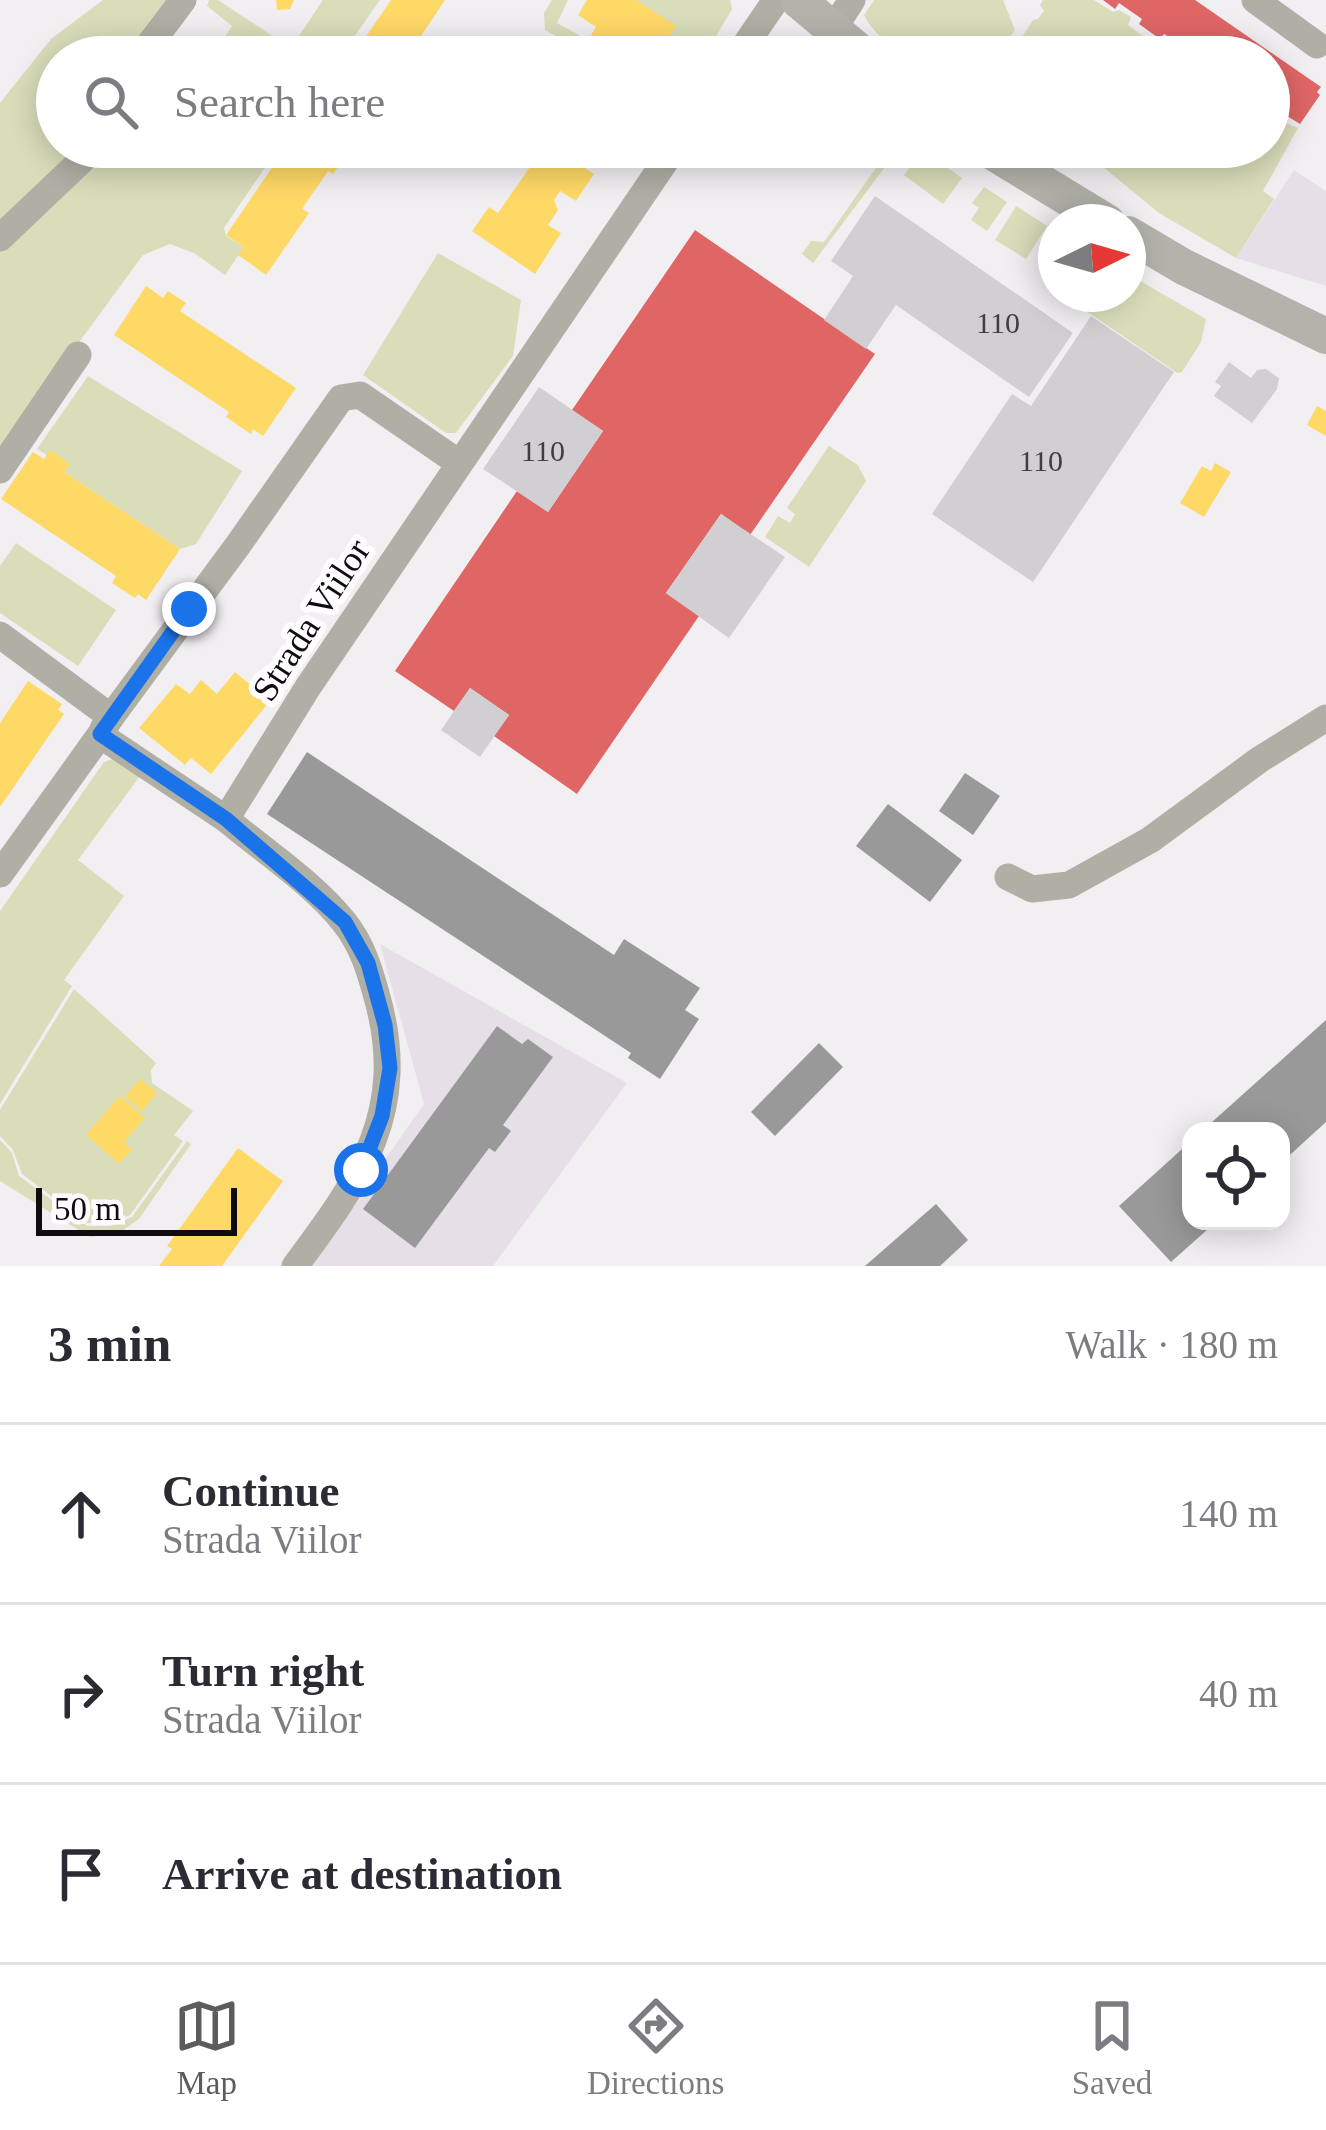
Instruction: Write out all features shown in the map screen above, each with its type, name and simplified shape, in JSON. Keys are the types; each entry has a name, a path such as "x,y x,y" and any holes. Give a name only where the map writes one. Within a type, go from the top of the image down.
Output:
{"main road":[{"path":"798,0 842,15"},
{"path":"1018,168 1077,204"},
{"path":"1146,245 1326,336"}],"street":[{"path":"156,36 183,0"},
{"path":"751,36 776,0"},
{"path":"1255,0 1317,44"},
{"path":"0,238 74,168"},
{"name":"Strada Viilor","path":"226,819 308,687 661,168"},
{"path":"0,470 79,355"},
{"path":"0,874 340,398 360,395 459,463"},
{"path":"0,635 345,922 368,963 385,1025 390,1068 382,1116 361,1170 295,1266"},
{"path":"1008,877 1032,889 1069,885 1150,840 1259,760 1326,718"}],"shaded area":[{"path":"1294,170 1326,191 1326,286 1236,258"},
{"path":"380,944 627,1083 493,1266 310,1266 424,1104"}],"green space":[{"path":"103,0 170,0 143,36 55,36"},
{"path":"209,0 218,0 273,36 225,36 232,26 207,6"},
{"path":"323,0 380,0 355,36 299,36"},
{"path":"552,0 568,0 557,23 581,36 555,36 545,30 544,13"},
{"path":"636,0 730,0 732,9 716,36 669,36 675,26"},
{"path":"874,0 1003,0 1015,30 1011,36 880,36 864,15"},
{"path":"1043,0 1094,0 1131,17 1128,25 1143,36 1023,36 1044,11"},
{"path":"36,58 36,168 59,168 0,226 0,103"},
{"path":"79,168 265,168 224,228 226,236 244,247 225,275 194,253 170,244 143,255 0,450 0,248"},
{"path":"876,168 884,168 813,263 802,254 811,241 824,242"},
{"path":"909,168 948,168 962,178 943,204 904,175"},
{"path":"1104,168 1276,168 1263,191 1274,199 1236,258 1159,213"},
{"path":"984,187 1007,202 987,231 971,220 979,208 972,203"},
{"path":"1016,206 1038,220 1038,240 1026,259 995,240"},
{"path":"438,253 521,300 513,356 456,433 446,433 363,375"},
{"path":"1146,284 1206,319 1201,342 1177,373 1087,312 1146,312"},
{"path":"88,376 242,471 196,544 180,549 64,472 69,463 37,449"},
{"path":"829,446 858,465 866,481 809,567 765,537 778,516 790,523 795,514 787,508"},
{"path":"16,543 116,610 78,666 0,613 0,566"},
{"path":"120,756 143,772 78,860 124,896 64,980 72,986 0,1104 0,911 104,762"},
{"path":"74,989 156,1063 152,1083 193,1111 174,1135 183,1141 130,1215 109,1223 87,1223 22,1174 13,1150 0,1136 0,1110"},
{"path":"0,1140 12,1153 19,1176 87,1226 110,1226 132,1217 187,1141 191,1144 139,1219 119,1233 90,1237 0,1181"}],"building: Homes":[{"path":"276,0 294,0 290,9 277,10"},
{"path":"391,0 445,0 421,36 366,36"},
{"path":"587,0 636,0 676,26 670,36 593,36 596,27 578,15"},
{"path":"272,168 337,168 333,174 328,171 302,209 309,213 266,275 238,255 244,247 226,235"},
{"path":"529,168 585,168 594,174 576,201 560,191 554,200 558,210 548,225 561,233 535,274 472,231 489,207 498,213"},
{"path":"146,286 163,298 168,291 186,303 180,311 296,388 263,436 253,429 251,434 226,417 229,412 114,335"},
{"path":"1317,406 1326,411 1326,436 1307,425"},
{"path":"50,450 70,464 64,472 180,549 146,600 112,583 116,576 1,499 33,452 44,459"},
{"path":"1215,463 1231,472 1204,517 1180,503 1202,466 1211,471"},
{"path":"235,672 270,701 211,774 191,758 185,765 139,728 176,684 190,694 201,680 217,694"},
{"path":"28,681 62,704 58,710 64,714 0,807 0,723"},
{"path":"140,1079 157,1093 142,1111 125,1097"},
{"path":"120,1096 145,1118 124,1142 132,1149 119,1164 86,1135"},
{"path":"238,1148 283,1181 222,1266 159,1266 172,1249 167,1246"}],"building: Shops":[{"path":"1103,0 1195,0 1247,36 1156,36 1119,3 1115,9"},
{"path":"1290,66 1321,87 1300,124 1290,118"},
{"path":"695,230 875,354 750,535 721,514 666,593 699,616 577,794 494,736 509,715 470,688 454,711 395,671 517,491 548,512 603,431 572,410"}],"building: Industry":[{"path":"307,752 614,955 624,939 700,988 685,1010 699,1019 660,1079 628,1058 631,1053 267,814"},
{"path":"965,773 1000,796 973,835 939,811"},
{"path":"888,804 962,860 930,902 856,846"},
{"path":"1326,1020 1326,1122 1290,1155 1290,1122 1212,1122"},
{"path":"497,1026 522,1044 528,1039 553,1057 503,1125 511,1131 495,1152 489,1148 415,1248 363,1209"},
{"path":"819,1043 843,1067 775,1136 751,1112"},
{"path":"1182,1149 1182,1230 1207,1230 1171,1262 1119,1206"},
{"path":"936,1204 968,1240 940,1266 865,1266"}],"building: Other":[{"path":"875,196 1073,333 1029,397 896,305 866,349 824,320 853,276 831,261"},
{"path":"1091,316 1174,372 1033,582 932,514 1012,394 1031,406"},
{"path":"1229,362 1251,378 1257,370 1266,369 1279,378 1277,389 1252,423 1214,396 1221,386 1215,382"},
{"path":"539,387 603,431 548,512 483,469"},
{"path":"721,514 785,557 729,638 666,593"},
{"path":"470,688 509,715 480,757 441,730"}],"route":[{"path":"189,609 100,734 226,819 345,922 368,963 385,1025 390,1068 382,1116 361,1170"}]}
